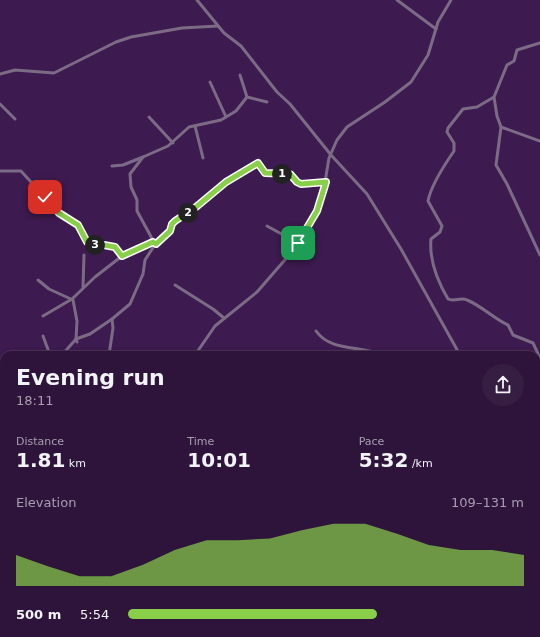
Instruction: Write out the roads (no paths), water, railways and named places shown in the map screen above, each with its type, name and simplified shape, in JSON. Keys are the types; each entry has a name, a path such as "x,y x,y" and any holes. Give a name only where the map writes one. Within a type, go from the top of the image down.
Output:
{"street":[{"path":"197,0 226,35 241,46 273,88 290,104 331,155 360,186 378,210 458,351"},
{"path":"397,0 436,29"},
{"path":"198,351 215,326 250,298 274,274 298,243 317,211 326,182 331,155 337,140 347,127 385,102 411,82 428,56 436,29 451,0"},
{"path":"0,74 15,70 54,73 131,36 182,28 218,26"},
{"path":"537,351 533,343 513,335 508,325 501,323 493,315 467,300 449,300 438,280 433,259 431,239 440,232 442,226 428,201 444,164 454,151 454,143 447,129 463,109 477,107 494,97 497,93 507,65 514,61 517,50 540,43"},
{"path":"240,75 247,97"},
{"path":"210,82 226,117"},
{"path":"247,97 267,102"},
{"path":"112,166 123,166 173,143 185,129 212,123 226,117 236,111 247,97"},
{"path":"494,97 497,116 501,127 496,165 507,184 540,255"},
{"path":"0,104 15,119"},
{"path":"149,117 173,143"},
{"path":"195,126 203,158"},
{"path":"501,127 540,141"},
{"path":"143,157 130,174 130,178 132,190 137,200 137,211 154,243"},
{"path":"43,316 72,299 83,287 122,256 154,243 170,231 173,223 196,207 226,182 255,163 258,163 265,173 290,174 297,182 301,184 326,182"},
{"path":"0,171 21,171 59,213 78,225 87,242 115,247 122,256"},
{"path":"267,226 298,243"},
{"path":"66,351 77,341 112,320 125,309 132,300 143,274 145,260 154,243"},
{"path":"83,287 84,255"},
{"path":"38,280 49,289 72,299"},
{"path":"175,285 213,309 224,318"},
{"path":"72,299 77,321 77,341"},
{"path":"110,351 113,328 112,320"},
{"path":"316,331 328,343 369,351"},
{"path":"43,336 49,351"}]}
